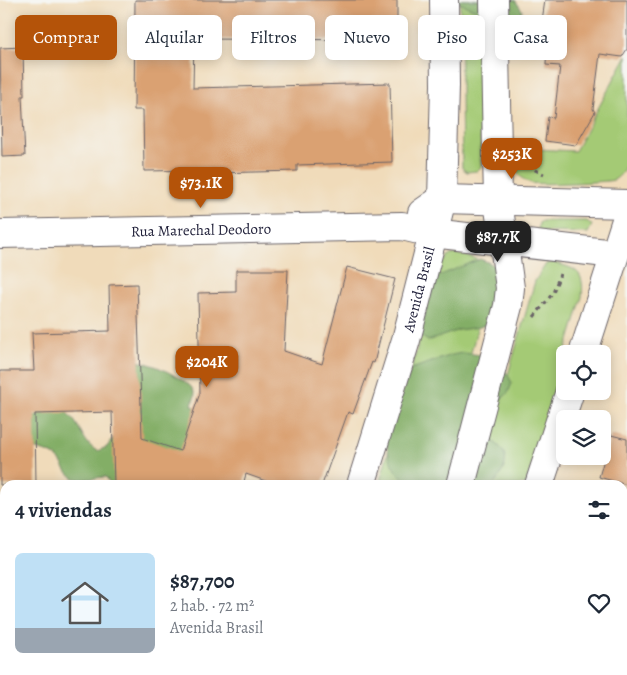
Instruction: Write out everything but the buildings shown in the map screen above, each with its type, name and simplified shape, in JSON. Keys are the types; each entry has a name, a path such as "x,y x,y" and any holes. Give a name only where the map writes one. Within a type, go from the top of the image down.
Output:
{"main road":[{"name":"Avenida Brasil","path":"363,480 406,340 442,199 444,0"},
{"path":"462,480 508,306 510,288 498,201 494,0"},
{"path":"402,226 442,199 627,204"},
{"path":"585,345 627,216"},
{"name":"Rua Marechal Deodoro","path":"0,234 402,226 432,233 616,254"},
{"path":"541,480 567,400"}],"green space":[{"path":"452,0 515,0 522,10 521,15 495,15 495,23 483,13"},
{"path":"460,0 477,0 477,15 460,15"},
{"path":"627,55 627,161 621,174 614,180 609,181 536,184 526,181 516,169 512,148 575,151"},
{"path":"461,60 478,60 481,167 477,171 467,172 462,168"},
{"path":"542,221 587,221 592,225 588,233 542,232 538,229 539,223"},
{"path":"456,254 478,260 485,267 490,279 438,480 380,480 440,266 450,255"},
{"path":"480,259 490,263 506,275 502,319 480,327 459,330 428,341 419,335 434,281 441,275"},
{"path":"552,262 567,266 580,275 583,288 582,297 568,345 556,345 556,384 527,480 477,480 535,281 546,264"},
{"path":"462,353 492,359 503,368 512,383 508,393 493,408 488,437 503,451 505,465 497,480 406,480 398,474 392,465 384,436 411,369"},
{"path":"132,361 146,363 162,369 189,385 195,395 192,405 215,425 150,480 108,480 106,477 74,478 66,471 56,456 33,448 31,420 47,407 67,413 72,417 88,443 97,451 107,447 113,438"}]}
